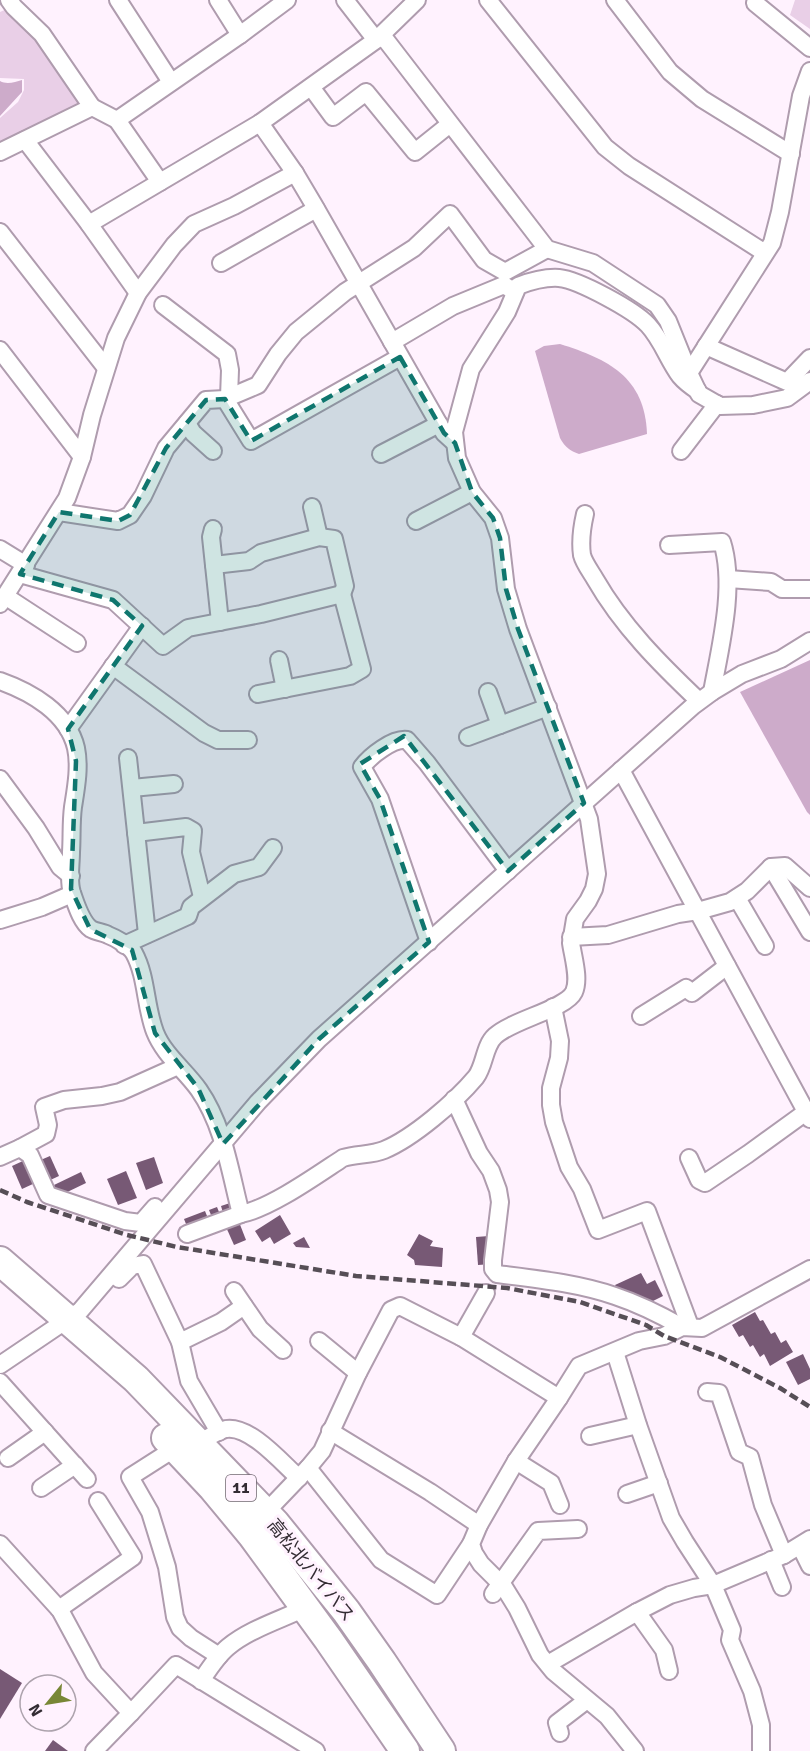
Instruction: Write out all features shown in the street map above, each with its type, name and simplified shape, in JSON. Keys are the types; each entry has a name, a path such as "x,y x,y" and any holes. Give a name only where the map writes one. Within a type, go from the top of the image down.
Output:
{"highway":[{"name":"高松北バイパス","path":"0,1261 67,1320 123,1392 197,1440 265,1513 346,1611 441,1751"},
{"name":"高松北バイパス","path":"0,1284 67,1320"},
{"name":"高松北バイパス","path":"197,1440 220,1496 252,1535 305,1608 405,1751"}],"street":[{"path":"9,0 42,34 92,106 117,120 160,182"},
{"path":"118,0 171,82"},
{"path":"218,0 240,35"},
{"path":"117,120 240,35 286,0"},
{"path":"345,0 450,124 547,249 593,263 657,305 668,321 688,373 698,391"},
{"path":"488,0 606,147 629,166 765,253"},
{"path":"615,0 670,72 702,99 791,154"},
{"path":"89,224 260,123 379,38 409,3"},
{"path":"755,3 810,48"},
{"path":"688,373 772,243 780,212 801,96 810,71"},
{"path":"310,87 333,117 366,92 415,152 450,124"},
{"path":"0,152 92,106"},
{"path":"260,123 295,173 444,433 455,443"},
{"path":"25,140 138,293"},
{"path":"77,643 3,600 67,498 82,457 116,338 138,293 174,245 194,224 234,206 295,173"},
{"path":"221,263 316,209"},
{"path":"59,512 118,521 130,515 143,496 166,448 206,400 227,398 258,385 278,354 296,332 345,292 414,248 450,214 484,260 505,272 547,249"},
{"path":"0,232 106,368"},
{"path":"187,1234 252,1212 344,1158 381,1152 418,1130 454,1099 477,1075 494,1037 573,995 576,987 570,943 574,919 588,901 594,889 597,874 589,819 518,629 506,589 500,538 493,518 472,492 457,458 454,432 471,369 507,312 518,286 536,279 557,278 575,282 613,301 648,324 681,377 720,406 753,405 787,398 810,381"},
{"path":"392,342 453,306 504,285 515,292"},
{"path":"163,305 227,354 230,370 227,398 252,441 400,357"},
{"path":"706,346 787,382 810,358"},
{"path":"0,350 82,457"},
{"path":"681,451 717,404"},
{"path":"187,423 193,433 213,451"},
{"path":"381,454 439,424"},
{"path":"416,521 472,492"},
{"path":"312,507 319,537"},
{"path":"585,514 581,529 582,557 616,613 657,661 706,697"},
{"path":"213,529 211,537 220,622"},
{"path":"214,565 249,561 261,553 319,537 334,539 345,586 342,594 362,669 350,676 258,694"},
{"path":"669,545 722,542 726,554 728,579 723,634 706,697"},
{"path":"0,549 23,569 113,600 163,646 188,628 342,594"},
{"path":"728,579 771,582 782,589 810,589"},
{"path":"68,729 142,626"},
{"path":"20,1148 30,1155 48,1195 134,1224 141,1223 319,1039 621,770 706,697 742,674 781,659 810,641"},
{"path":"279,660 285,689"},
{"path":"113,666 204,733 218,740 248,740"},
{"path":"0,681 34,698 55,712 68,729 76,747 70,890 80,915 90,928 109,935 132,950 141,969 155,1033 172,1060 198,1088 214,1114 242,1214"},
{"path":"488,692 500,725"},
{"path":"468,737 548,707"},
{"path":"429,942 380,799 362,767 368,759 399,739 407,740 508,871"},
{"path":"128,758 147,934"},
{"path":"621,770 806,1106 748,1154 705,1183 699,1180 689,1158"},
{"path":"0,779 36,828 60,867 71,876"},
{"path":"132,788 174,784"},
{"path":"136,833 186,827 193,831 191,852 202,897"},
{"path":"124,945 188,916 190,907 234,874 259,867 273,848"},
{"path":"571,937 608,935 678,914 730,902 747,891 771,867 785,866 810,888"},
{"path":"771,867 810,932"},
{"path":"0,920 42,907 72,894"},
{"path":"737,898 765,946"},
{"path":"641,1016 686,988 692,993 727,966"},
{"path":"553,1007 560,1041 550,1105 569,1167 582,1189 598,1230 647,1211 686,1327"},
{"path":"0,1157 46,1134 48,1125 44,1107 64,1100 120,1092 178,1066"},
{"path":"454,1099 479,1153 491,1171 498,1190 500,1202 492,1269 497,1274 565,1283 614,1296 686,1327 702,1328 810,1269"},
{"path":"67,1320 222,1137"},
{"path":"0,1365 67,1320 89,1310 132,1266 143,1264 180,1342 189,1381 197,1440"},
{"path":"234,1291 260,1329 283,1350"},
{"path":"461,1337 486,1293"},
{"path":"180,1342 221,1322 244,1306"},
{"path":"265,1513 322,1451 358,1373 391,1310 400,1306 461,1337 559,1398"},
{"path":"219,1656 180,1628 175,1617 167,1567 150,1512 130,1477 166,1454 197,1440 226,1429 243,1431 304,1473 381,1560 437,1594 471,1544 479,1525 516,1461 579,1366 639,1341 664,1336 686,1327"},
{"path":"319,1341 358,1373"},
{"path":"615,1352 671,1518 713,1585 732,1630 730,1640 752,1691 761,1725 760,1751"},
{"path":"0,1382 87,1479"},
{"path":"718,1390 739,1452 750,1457 777,1558 782,1587"},
{"path":"590,1436 638,1425"},
{"path":"330,1431 479,1525"},
{"path":"8,1458 45,1432"},
{"path":"516,1461 551,1484 560,1505"},
{"path":"41,1488 75,1466"},
{"path":"627,1494 659,1483"},
{"path":"59,1609 134,1557 98,1501"},
{"path":"496,1588 538,1531 578,1529"},
{"path":"548,1664 670,1595 713,1585 777,1558 805,1542 810,1566"},
{"path":"0,1544 59,1609 94,1673 131,1713"},
{"path":"471,1544 474,1554 496,1588"},
{"path":"496,1588 504,1587 540,1654 548,1664 607,1716 635,1751"},
{"path":"201,1680 229,1646 251,1632 305,1608"},
{"path":"638,1612 664,1650 669,1671"},
{"path":"94,1751 176,1665 316,1751"},
{"path":"560,1733 557,1723 587,1700"}],"highlighted area":[{"path":"400,357 444,433 455,443 472,492 493,518 500,538 506,589 518,629 584,803 508,871 404,736 360,764 380,799 429,942 319,1039 223,1144 198,1088 155,1033 132,950 90,929 71,889 76,761 68,729 142,626 113,600 20,574 59,512 118,521 130,515 166,448 206,400 225,399 251,441"}],"shaded area":[{"path":"795,0 810,0 810,29 790,15"},
{"path":"9,8 44,42 80,97 76,108 0,147 0,118 18,102 24,90 24,79 0,78 0,12"},
{"path":"22,80 22,92 0,116 0,81 8,83"},
{"path":"560,344 594,356 621,373 639,398 645,414 647,434 579,454 566,446 560,438 535,351 544,346"},
{"path":"810,660 810,815 740,692"}],"building":[{"path":"50,1156 59,1176 46,1182 36,1162"},
{"path":"154,1157 163,1183 146,1190 136,1163"},
{"path":"25,1160 35,1183 22,1189 12,1166"},
{"path":"126,1171 137,1198 118,1205 107,1179"},
{"path":"81,1172 86,1183 59,1196 54,1185"},
{"path":"233,1202 236,1212 224,1216 221,1206"},
{"path":"217,1207 221,1217 213,1220 209,1210"},
{"path":"205,1211 209,1221 188,1229 184,1219"},
{"path":"280,1215 291,1234 274,1244 270,1237 262,1242 255,1231"},
{"path":"239,1222 246,1240 234,1245 226,1227"},
{"path":"419,1234 433,1241 430,1246 443,1248 442,1267 415,1265 414,1260 407,1255"},
{"path":"489,1236 492,1264 478,1265 476,1237"},
{"path":"304,1237 310,1248 296,1247 293,1243"},
{"path":"641,1273 647,1284 655,1280 663,1296 641,1307 634,1293 622,1299 615,1285"},
{"path":"755,1312 771,1334 775,1332 781,1343 786,1340 793,1352 770,1366 764,1354 760,1357 743,1335 739,1337 732,1325"},
{"path":"803,1354 810,1369 810,1379 798,1385 786,1362"},
{"path":"0,1669 18,1680 18,1690 0,1719"},
{"path":"53,1740 68,1751 45,1751"}],"railway":[{"path":"0,1190 27,1202 127,1235 177,1247 356,1276 507,1288 580,1302 646,1325 664,1336 720,1357 780,1388 810,1407"}]}
